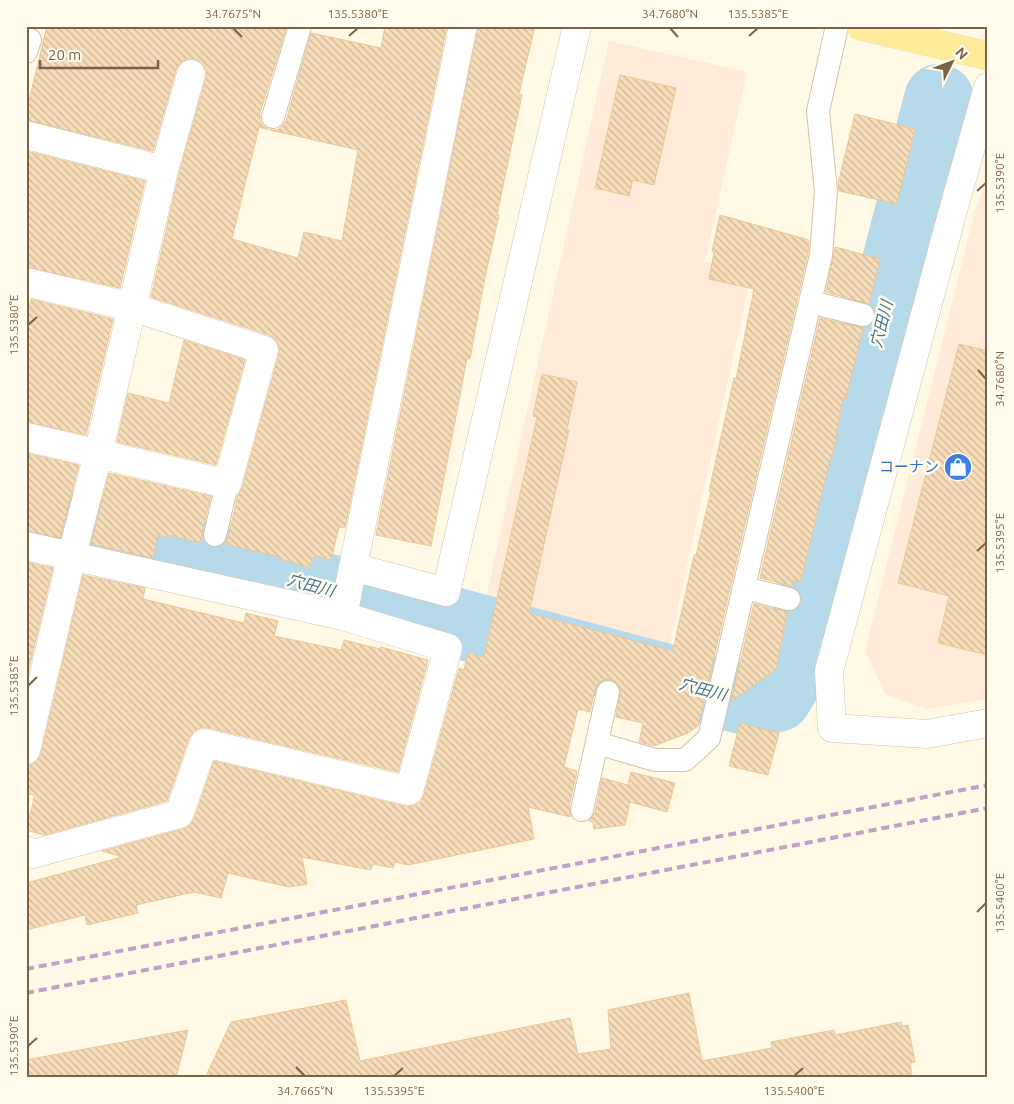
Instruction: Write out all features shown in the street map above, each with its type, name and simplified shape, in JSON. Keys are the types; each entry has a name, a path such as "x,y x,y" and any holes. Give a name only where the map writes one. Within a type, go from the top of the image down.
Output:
{"main road":[{"path":"861,26 988,56"}],"street":[{"path":"343,616 463,26"},
{"path":"351,575 446,592 577,26"},
{"path":"26,750 31,702 84,515 164,170 190,74"},
{"path":"988,88 952,214 829,671 832,728 927,734 988,723"},
{"path":"26,135 164,170"},
{"path":"26,282 132,307 264,350 227,484 26,437"},
{"path":"26,546 343,616 448,648 409,791 204,743 179,814 33,854 26,850"}],"lane":[{"path":"273,117 300,26"},
{"path":"598,743 655,760 685,760 709,738 821,255 826,191 818,111 837,26"},
{"path":"810,302 863,315"},
{"path":"215,535 227,484"},
{"path":"744,588 789,599"},
{"path":"582,810 608,692"}],"shaded area":[{"path":"609,41 747,72 705,262 752,272 665,666 480,625"},
{"path":"988,181 988,699 927,709 885,694 865,651 976,206"}],"building":[{"path":"47,26 276,26 286,28 260,113 260,120 263,126 269,130 259,127 232,239 298,258 304,232 342,241 358,150 270,130 277,130 286,121 311,33 381,48 385,26 447,26 345,528 339,527 331,560 314,555 310,567 279,559 280,557 225,544 279,354 276,340 269,335 151,297 179,174 206,78 206,70 202,63 195,59 187,59 180,63 176,70 153,151 26,120 26,113"},
{"path":"478,26 535,26 519,94 522,95 497,215 499,215 470,359 467,358 431,546 376,535"},
{"path":"620,75 676,88 654,185 633,180 629,196 595,188"},
{"path":"855,114 915,129 897,204 839,191 838,184"},
{"path":"26,151 145,181 120,288 26,267"},
{"path":"720,215 809,240 808,253 698,726 688,733 654,746 639,742 643,723 616,717 621,689 616,682 605,679 595,689 590,712 578,709 564,767 577,771 569,807 571,817 528,807 534,839 408,865 395,862 393,868 373,864 371,870 302,857 307,884 289,887 228,873 221,898 194,892 136,905 138,913 87,925 85,915 26,930 26,883 122,857 102,851 189,826 194,819 214,761 405,806 414,806 420,802 424,795 459,668 464,670 468,653 484,657 537,417 533,416 542,374 577,382 567,429 569,430 529,613 673,651 694,555 696,555 711,491 709,491 734,378 736,379 754,289 709,279 714,252 712,251"},
{"path":"835,247 880,259 869,304 826,292"},
{"path":"31,299 113,319 86,435 26,422 26,319"},
{"path":"820,318 863,328 846,398 843,398 832,459 830,459 801,581 794,580 792,586 760,578"},
{"path":"184,340 245,360 216,465 117,442 128,393 169,403"},
{"name":"コーナン","path":"959,344 988,351 988,655 938,643 949,596 898,583"},
{"path":"26,453 79,465 60,538 26,531"},
{"path":"109,473 211,496 202,538 199,543 170,535 169,538 158,535 153,558 91,544"},
{"path":"26,562 53,568 26,681"},
{"path":"83,575 145,588 143,599 244,623 246,613 278,621 274,636 341,650 344,640 380,649 381,647 428,660 398,772 208,728 200,728 194,731 189,738 167,801 44,835 26,830 35,795 26,794 26,765 31,765 37,761 41,754"},
{"path":"754,604 787,612 776,669 731,702"},
{"path":"740,723 779,733 768,775 729,766"},
{"path":"631,772 675,783 667,812 630,802 625,825 594,829 593,822 589,821 595,813 602,778 628,785"},
{"path":"689,993 702,1061 772,1048 771,1042 834,1030 835,1035 901,1022 902,1026 908,1025 915,1062 910,1063 912,1074 893,1078 205,1078 231,1022 346,1000 360,1061 570,1018 578,1054 611,1049 608,1010"},
{"path":"188,1030 176,1078 26,1078 26,1060"}],"waterway":[{"name":"穴田川","path":"26,517 246,567 753,702 777,697 790,676 939,99"}],"railway":[{"path":"26,969 988,785"},
{"path":"26,993 988,808"}],"place":[{"name":"コーナン","path":"958,467"}]}
